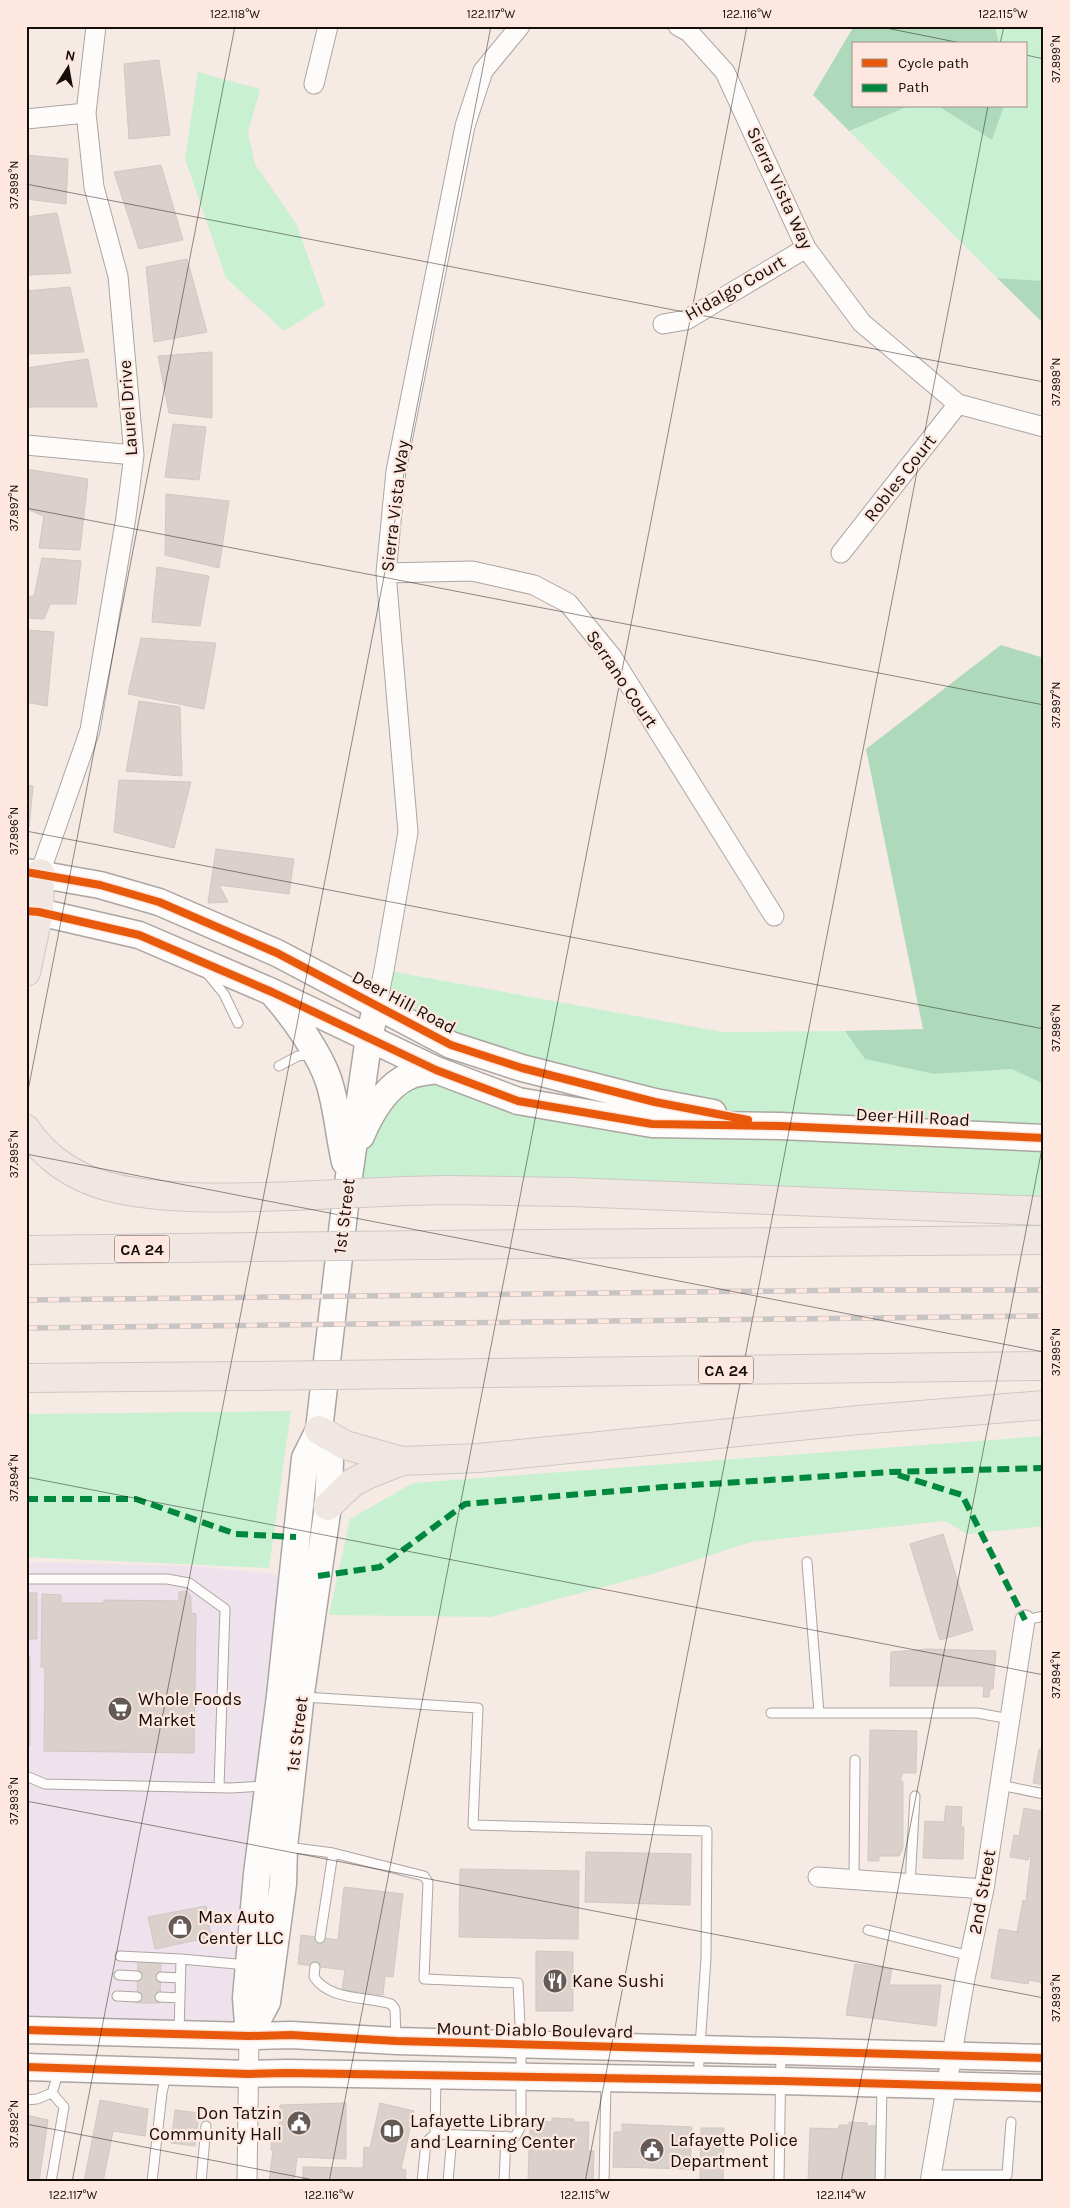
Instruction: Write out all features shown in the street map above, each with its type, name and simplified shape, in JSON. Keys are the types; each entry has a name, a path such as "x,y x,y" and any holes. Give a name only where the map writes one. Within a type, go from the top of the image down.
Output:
{"highway":[{"path":"26,972 32,891"},
{"path":"26,1129 43,1150 61,1165 82,1176 105,1186 151,1193 293,1196 463,1190 1044,1211"},
{"name":"CA 24","path":"26,1250 1044,1240"},
{"name":"CA 24","path":"26,1378 1044,1366"},
{"path":"328,1506 352,1483 369,1474 402,1462 479,1458 859,1420 1044,1405"},
{"path":"319,1430 345,1445 402,1462"}],"street":[{"name":"Laurel Drive","path":"32,891 90,730 126,517 134,455 118,276 94,186 86,113 96,26"},
{"path":"314,84 328,26"},
{"name":"Sierra Vista Way","path":"377,1004 408,832 386,573 396,471 465,126 483,71 520,26"},
{"name":"Sierra Vista Way","path":"678,26 689,32 725,72 806,248 862,324 958,404 1044,427"},
{"path":"26,119 86,113"},
{"name":"Hidalgo Court","path":"663,324 686,320 806,248"},
{"name":"Robles Court","path":"841,553 958,404"},
{"path":"26,445 134,455"},
{"name":"Serrano Court","path":"386,573 472,570 534,585 568,603 612,657 774,916"},
{"name":"Deer Hill Road","path":"32,891 100,885 159,902 276,953 377,1004 451,1045 522,1068 656,1102 780,1126"},
{"name":"Deer Hill Road","path":"32,891 272,992 436,1070 518,1101 652,1124 780,1126 1044,1138"},
{"path":"272,992 288,1010 329,1081 350,1170"},
{"name":"1st Street","path":"247,2182 250,2036 246,1998 257,1874 280,1696 305,1458 319,1430 350,1170 369,1037 377,1004"},
{"path":"350,1170 368,1118 389,1090 409,1076 436,1070"},
{"name":"1st Street","path":"250,2036 267,2002 284,1884 284,1847 300,1706 328,1506 330,1463 319,1430"},
{"name":"2nd Street","path":"930,2179 984,1889 1025,1620"},
{"path":"268,1789 276,1812 274,1831 284,1847"},
{"path":"818,1877 984,1889"},
{"name":"Mount Diablo Boulevard","path":"26,2030 250,2036 291,2035 521,2045 1044,2058"},
{"path":"26,2067 249,2074 782,2081 1044,2088"}],"lane":[{"path":"196,959 224,994 238,1023"},
{"path":"279,1066 298,1056 315,1054"},
{"path":"806,1562 819,1713"},
{"path":"26,1579 167,1579 189,1583 225,1609 220,1787"},
{"name":"2nd Street","path":"1025,1620 1044,1616"},
{"path":"286,1740 300,1706 478,1708 473,1825 707,1831 706,1958 698,2080"},
{"path":"771,1713 976,1713 1010,1719"},
{"path":"26,1776 45,1784 268,1789 280,1767 282,1758"},
{"path":"854,1879 855,1760"},
{"path":"1000,1785 1044,1794"},
{"path":"910,1884 915,1796"},
{"path":"284,1847 333,1853 424,1876 428,1882 424,1979 518,1983 521,2045 521,2126 515,2136 435,2134 426,2142 422,2182"},
{"path":"320,1938 333,1853"},
{"path":"868,1930 970,1956"},
{"path":"120,1956 250,1965"},
{"path":"179,2034 181,1959"},
{"path":"316,1967 314,1977 319,1985 333,1993 391,2004 396,2008 396,2041"},
{"path":"119,1975 138,1976"},
{"path":"161,1977 180,1978"},
{"path":"117,1996 137,1997"},
{"path":"160,1997 180,1998"},
{"path":"779,2182 781,2052"},
{"path":"52,2093 60,2068"},
{"path":"152,2182 162,2093 167,2072"},
{"path":"435,2134 436,2076"},
{"path":"604,2182 606,2078"},
{"path":"880,2182 882,2083"},
{"path":"26,2100 37,2099 52,2093"},
{"path":"51,2182 64,2107 52,2093"},
{"path":"930,2179 1007,2175 1011,2122"},
{"path":"201,2182 206,2126"},
{"path":"448,2182 452,2135"},
{"path":"504,2182 506,2136"}],"shaded area":[{"path":"26,1562 191,1566 283,1575 232,2041 26,2032"}],"green space":[{"path":"854,26 995,26 999,42 852,42 852,108 904,108 849,131 813,95"},
{"path":"995,26 1044,26 1044,281 997,278 849,131 904,108 941,108 992,140 1003,108 1028,108 1028,42 999,42"},
{"path":"198,72 260,89 248,133 255,164 297,225 325,305 284,331 226,278 185,159"},
{"path":"941,108 1003,108 992,140"},
{"path":"997,278 1044,281 1044,324"},
{"path":"1001,645 1044,658 1044,1084 1012,1069 934,1074 865,1059 845,1031 923,1029 866,749"},
{"path":"384,970 723,1032 845,1031 866,1059 934,1074 1012,1069 1044,1084 1044,1198 551,1177 423,1177 349,1180 351,1160 409,1076 518,1101 776,1126 522,1068 377,1004"},
{"path":"291,1411 269,1568 26,1557 26,1414"},
{"path":"1044,1436 1044,1526 968,1534 944,1521 751,1542 652,1574 490,1617 329,1615 350,1519 413,1483"}],"building":[{"path":"159,60 170,135 129,139 124,64"},
{"path":"26,155 68,159 66,204 26,199"},
{"path":"161,165 183,240 139,249 114,172"},
{"path":"57,213 71,273 28,275 29,259 26,259 26,217"},
{"path":"187,259 207,332 154,342 146,267"},
{"path":"70,287 84,352 26,354 26,320 29,319 26,291"},
{"path":"212,352 212,418 169,413 158,356"},
{"path":"88,359 97,407 26,407 26,368"},
{"path":"173,424 206,427 199,480 165,477"},
{"path":"26,469 88,479 80,550 39,548 44,516 26,509"},
{"path":"166,494 229,501 219,568 165,555"},
{"path":"42,558 81,561 76,604 50,604 44,619 26,618 26,597 34,596"},
{"path":"157,567 209,576 200,626 152,622"},
{"path":"26,630 54,632 47,706 26,702"},
{"path":"141,638 216,643 204,709 128,694"},
{"path":"139,701 180,707 182,776 126,771"},
{"path":"119,780 191,782 174,848 114,832"},
{"path":"26,785 33,786 29,828 26,828"},
{"path":"216,849 294,859 289,894 219,885 228,902 208,903"},
{"path":"943,1534 973,1630 940,1640 910,1544"},
{"name":"Whole Foods Market","path":"187,1591 191,1597 191,1613 196,1614 194,1753 44,1751 45,1667 41,1667 42,1594 61,1595 61,1603 104,1603 104,1600 179,1601 179,1592"},
{"path":"26,1593 37,1593 37,1639 26,1639"},
{"path":"928,1649 996,1651 993,1689 990,1689 989,1697 983,1697 984,1686 890,1686 891,1652"},
{"path":"26,1657 30,1657 30,1745 26,1745"},
{"path":"870,1730 917,1731 916,1773 903,1773 900,1780 903,1782 903,1848 899,1856 879,1856 879,1861 868,1861"},
{"path":"1039,1749 1044,1750 1044,1785 1033,1783"},
{"path":"946,1806 962,1807 961,1827 964,1827 963,1859 923,1858 925,1821 944,1822"},
{"path":"1024,1808 1044,1812 1044,1983 1029,1980 1028,1984 991,1978 999,1929 1017,1932 1023,1900 1026,1901 1031,1857 1029,1856 1028,1860 1010,1857 1014,1835 1019,1836"},
{"path":"586,1852 691,1854 690,1905 585,1902"},
{"path":"460,1869 579,1871 578,1939 459,1937"},
{"path":"344,1887 403,1894 393,1977 385,1976 383,1995 342,1990 345,1970 298,1964 301,1935 338,1940"},
{"name":"Max Auto Center LLC","path":"206,1906 211,1937 155,1949 148,1917"},
{"path":"27,1919 27,2000 26,2000"},
{"name":"Kane Sushi","path":"536,1951 573,1952 573,2011 536,2011"},
{"path":"138,1961 161,1961 160,2003 137,2003"},
{"path":"855,1964 892,1969 889,1985 941,1985 936,2026 846,2015"},
{"path":"100,2100 148,2109 145,2136 113,2131 103,2182 84,2182"},
{"path":"346,2103 346,2159 297,2157 294,2182 269,2182 273,2150 271,2150 272,2127 279,2128 280,2105"},
{"name":"Lafayette Library and Learning Center","path":"380,2103 414,2111 401,2169 406,2170 405,2182 303,2182 303,2167 363,2168 364,2147 370,2148"},
{"path":"175,2110 199,2113 195,2146 171,2143"},
{"path":"26,2115 48,2120 39,2182 26,2182"},
{"path":"552,2118 574,2119 574,2122 589,2122 588,2151 594,2151 593,2182 528,2182 529,2149 532,2149 533,2138 530,2138 530,2124 534,2124 534,2121 552,2122"},
{"path":"849,2122 867,2123 867,2126 877,2126 876,2148 879,2148 877,2182 808,2182 810,2128 838,2129 839,2125 849,2125"},
{"name":"Lafayette Police Department","path":"622,2124 692,2127 690,2169 613,2167 614,2132 622,2132"},
{"path":"701,2128 724,2128 723,2182 700,2182"}],"railway":[{"path":"26,1300 856,1290 1044,1290"},
{"path":"26,1328 1044,1316"}],"marked path":[{"path":"318,1576 380,1567 465,1504 663,1487 891,1472 1044,1468"},
{"path":"898,1475 962,1495 1025,1620"},
{"path":"26,1499 136,1499 236,1534 296,1537"}],"cycle path":[{"path":"26,872 100,885 159,902 277,953 451,1045 522,1068 655,1102 748,1120"},
{"path":"26,911 39,912 139,935 272,992 436,1070 518,1101 652,1124 780,1126 1044,1138"},
{"path":"26,2030 249,2036 291,2035 397,2041 1044,2058"},
{"path":"26,2067 249,2074 782,2081 1044,2088"}],"place":[{"name":"Whole Foods Market","path":"120,1709"},
{"name":"Max Auto Center LLC","path":"180,1927"},
{"name":"Kane Sushi","path":"555,1981"},
{"name":"Don Tatzin Community Hall","path":"299,2123"},
{"name":"Lafayette Library and Learning Center","path":"392,2131"},
{"name":"Lafayette Police Department","path":"652,2150"}]}
